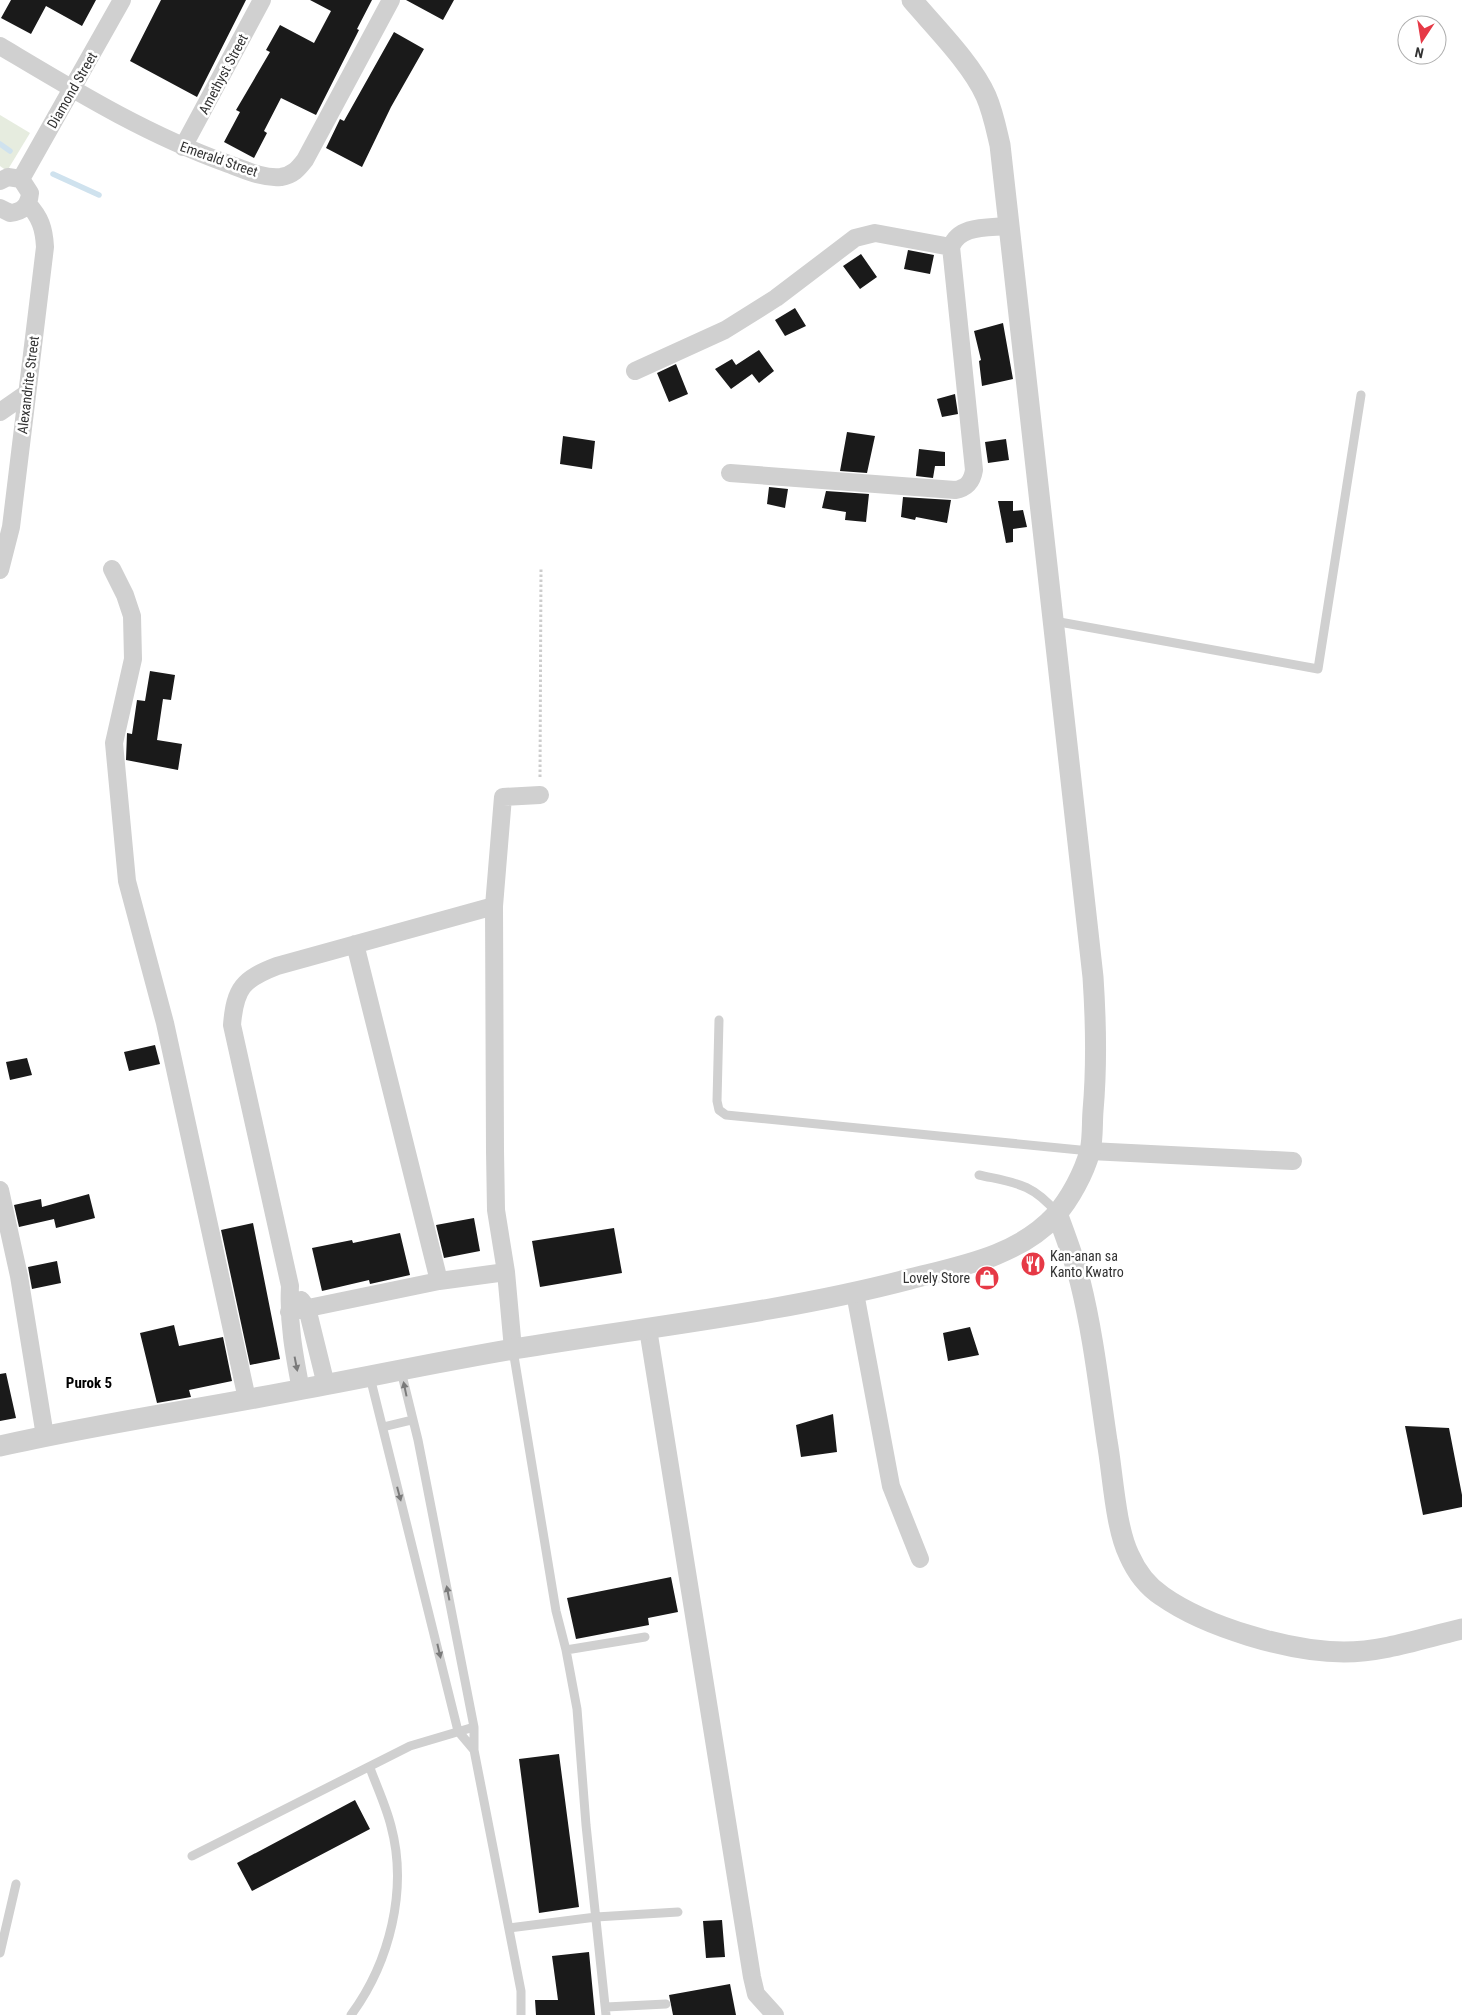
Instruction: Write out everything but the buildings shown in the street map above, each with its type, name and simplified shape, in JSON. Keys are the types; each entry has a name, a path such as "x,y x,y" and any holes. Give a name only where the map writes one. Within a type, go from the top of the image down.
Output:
{"street":[{"name":"Diamond Street","path":"21,179 122,0"},
{"name":"Amethyst Street","path":"183,147 262,0"},
{"name":"Emerald Street","path":"0,46 144,129 183,147 254,173 279,177 297,171 305,160 391,0"},
{"path":"0,1446 512,1349 648,1329 856,1293 962,1266 1005,1251 1034,1236 1057,1213 1077,1182 1090,1151 1097,1063 1093,977 1007,226 1000,145 994,116 986,94 971,71 912,0"},
{"path":"0,181 8,177 21,179 28,187 28,204 17,212 1,211"},
{"name":"Alexandrite Street","path":"0,570 10,527 45,246 41,219 28,204"},
{"path":"730,473 955,490 969,484 974,470 951,247 954,240 965,231 1007,226"},
{"path":"635,371 725,330 776,298 855,238 875,233 951,247"},
{"path":"0,412 26,394"},
{"path":"112,569 126,595 132,616 133,659 114,743 127,882 165,1023 246,1399"},
{"path":"512,1349 506,1272 496,1210 494,906 503,796 540,795"},
{"path":"301,1390 291,1338 290,1286 232,1025 239,988 254,974 354,944 494,906"},
{"path":"354,944 439,1281"},
{"path":"1090,1151 1293,1161"},
{"path":"0,1190 19,1276 45,1436"},
{"path":"1057,1213 1080,1280 1089,1321 1119,1518 1128,1554 1142,1578 1161,1596 1202,1617 1258,1639 1307,1649 1344,1652 1384,1648 1462,1630"},
{"path":"289,1312 439,1281 506,1272"},
{"path":"290,1286 307,1308 326,1385"},
{"path":"856,1293 891,1486 920,1559"},
{"path":"648,1329 752,1977 756,1994 775,2015"}],"lane":[{"path":"1053,620 1318,668 1361,395"},
{"path":"719,1020 717,1101 719,1110 726,1115 1090,1151"},
{"path":"979,1174 1033,1189 1044,1197 1057,1213"},
{"path":"512,1349 556,1611 566,1650 577,1709 586,1825 606,2011 666,2004"},
{"path":"401,1371 424,1468 474,1727 474,1750 521,1991 521,2015"},
{"path":"370,1377 458,1730 474,1750"},
{"path":"383,1427 412,1420"},
{"path":"566,1650 645,1637"},
{"path":"192,1856 370,1768 410,1746 458,1730 474,1727"},
{"path":"351,2015 375,1974 392,1922 398,1890 397,1855 391,1825 370,1768"},
{"path":"0,1953 16,1884"},
{"path":"509,1928 596,1917 678,1912"}],"path":[{"path":"540,795 541,568"}],"shaded area":[{"path":"0,115 30,133 7,171 0,166"}],"waterway":[{"path":"0,144 10,151"},
{"path":"53,174 99,195"}],"place":[{"name":"Kan-anan sa Kanto Kwatro","path":"1033,1264"},
{"name":"Lovely Store","path":"987,1278"}],"district":[{"name":"Purok 5","path":"89,1383"}]}
